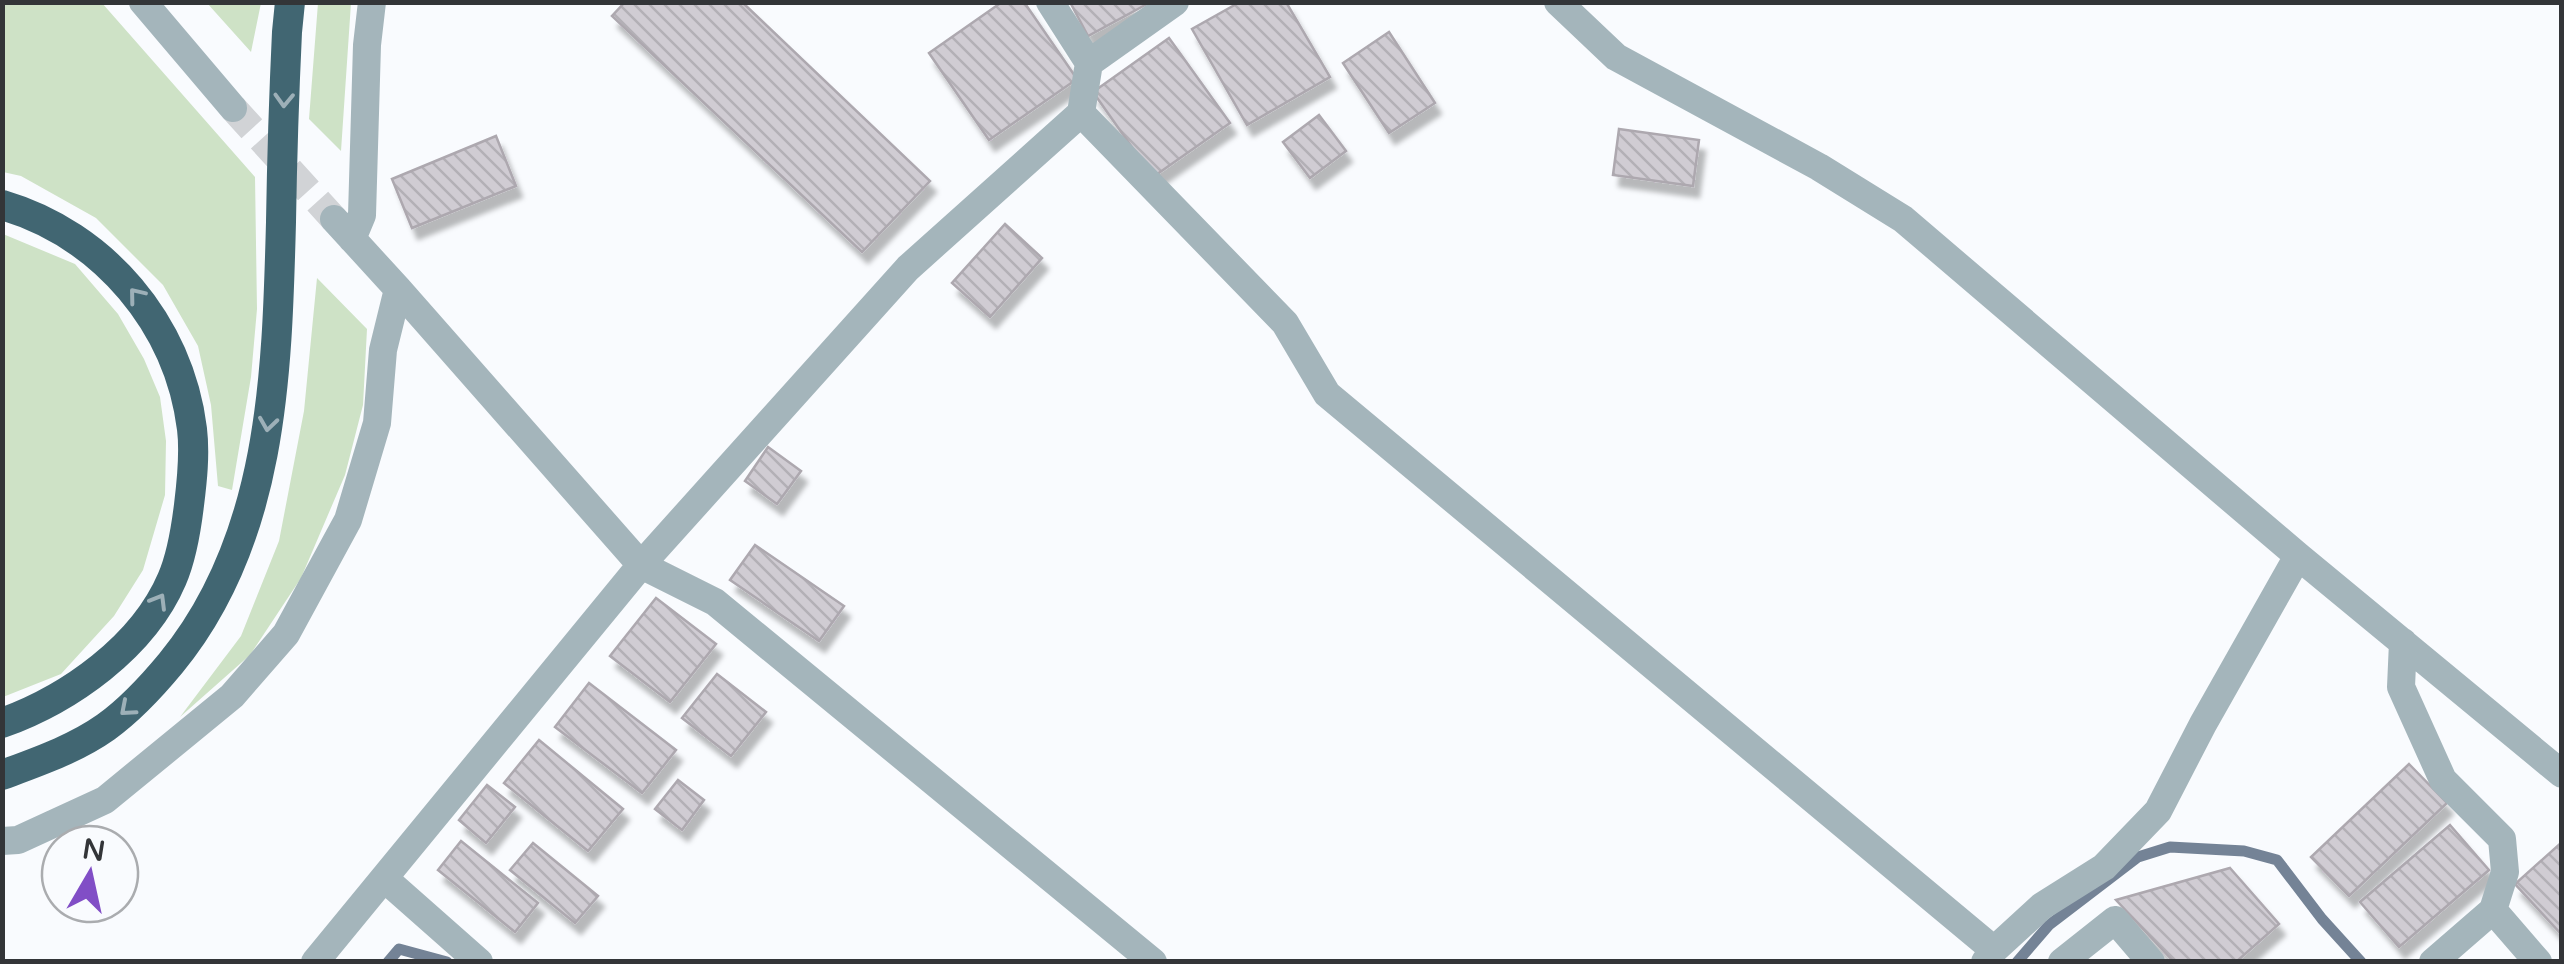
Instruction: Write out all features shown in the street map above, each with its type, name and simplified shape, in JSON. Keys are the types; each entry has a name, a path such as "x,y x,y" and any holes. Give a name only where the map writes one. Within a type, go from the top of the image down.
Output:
{"highway":[{"path":"2,775 54,756 105,728 148,690 197,627 243,536 270,421 290,2"},
{"path":"2,205 28,212 73,235 108,264 140,299 165,340 181,383 192,430 192,478 186,531 172,580 148,619 116,654 76,688 2,723"}],"street":[{"path":"143,2 234,108"},
{"path":"372,2 362,215 343,229 641,565 715,602 1153,962"},
{"path":"315,962 641,565 908,268 1081,113 1089,63 1050,2"},
{"path":"1089,63 1175,2"},
{"path":"1558,2 1616,56 1902,218 2298,556 2562,774"},
{"path":"1081,113 1286,323 1327,394 1989,956 2042,906 2104,867 2158,812 2298,556"},
{"path":"2,841 18,840 105,800 232,696 286,634 348,520 378,423 383,350 398,289"},
{"path":"2403,642 2401,687 2443,780 2502,839 2505,872 2493,910 2432,962"},
{"path":"385,879 478,962"},
{"path":"2493,910 2538,962"},
{"path":"2062,962 2114,920 2150,962"}],"green space":[{"path":"3,3 102,3 255,177 257,309 251,377 232,490 218,486 211,405 198,346 163,285 96,218 21,176 3,172"},
{"path":"207,3 261,3 251,52"},
{"path":"318,3 351,3 341,151 309,119"},
{"path":"3,234 75,264 118,314 160,397 166,441 165,495 143,570 114,616 61,674 3,697"},
{"path":"317,278 367,329 363,405 345,475 301,578 250,655 180,717 241,636 279,541 304,411"}],"building":[{"path":"625,2 742,2 930,181 862,252 612,16"},
{"path":"1002,2 1024,2 1077,79 989,140 929,53"},
{"path":"1070,2 1146,2 1147,4 1088,36"},
{"path":"1240,2 1286,2 1330,77 1247,125 1192,29"},
{"path":"1389,32 1435,103 1389,133 1343,63"},
{"path":"1169,38 1230,123 1153,177 1093,92"},
{"path":"1319,115 1346,151 1310,178 1283,142"},
{"path":"1619,129 1699,140 1693,186 1613,175"},
{"path":"496,136 516,186 412,228 392,179"},
{"path":"1005,224 1042,258 990,317 952,283"},
{"path":"768,447 801,471 777,504 745,481"},
{"path":"755,545 844,606 819,641 730,580"},
{"path":"656,598 716,644 670,702 610,656"},
{"path":"717,674 766,712 731,756 682,718"},
{"path":"589,683 676,750 642,793 555,727"},
{"path":"539,740 623,809 588,851 504,783"},
{"path":"2409,764 2447,803 2349,896 2311,857"},
{"path":"678,780 704,800 682,830 655,809"},
{"path":"487,785 515,807 486,843 459,820"},
{"path":"2450,825 2489,870 2399,947 2360,902"},
{"path":"461,841 538,903 515,932 438,870"},
{"path":"2562,842 2562,935 2515,884"},
{"path":"533,843 598,896 575,923 510,870"},
{"path":"2230,868 2279,924 2236,962 2174,962 2116,900"}],"waterway":[{"path":"2017,962 2049,925 2138,857 2170,847 2244,851 2277,860 2361,962"},
{"path":"388,962 399,949 447,962"}],"tunnel":[{"path":"233,108 334,219"}]}
